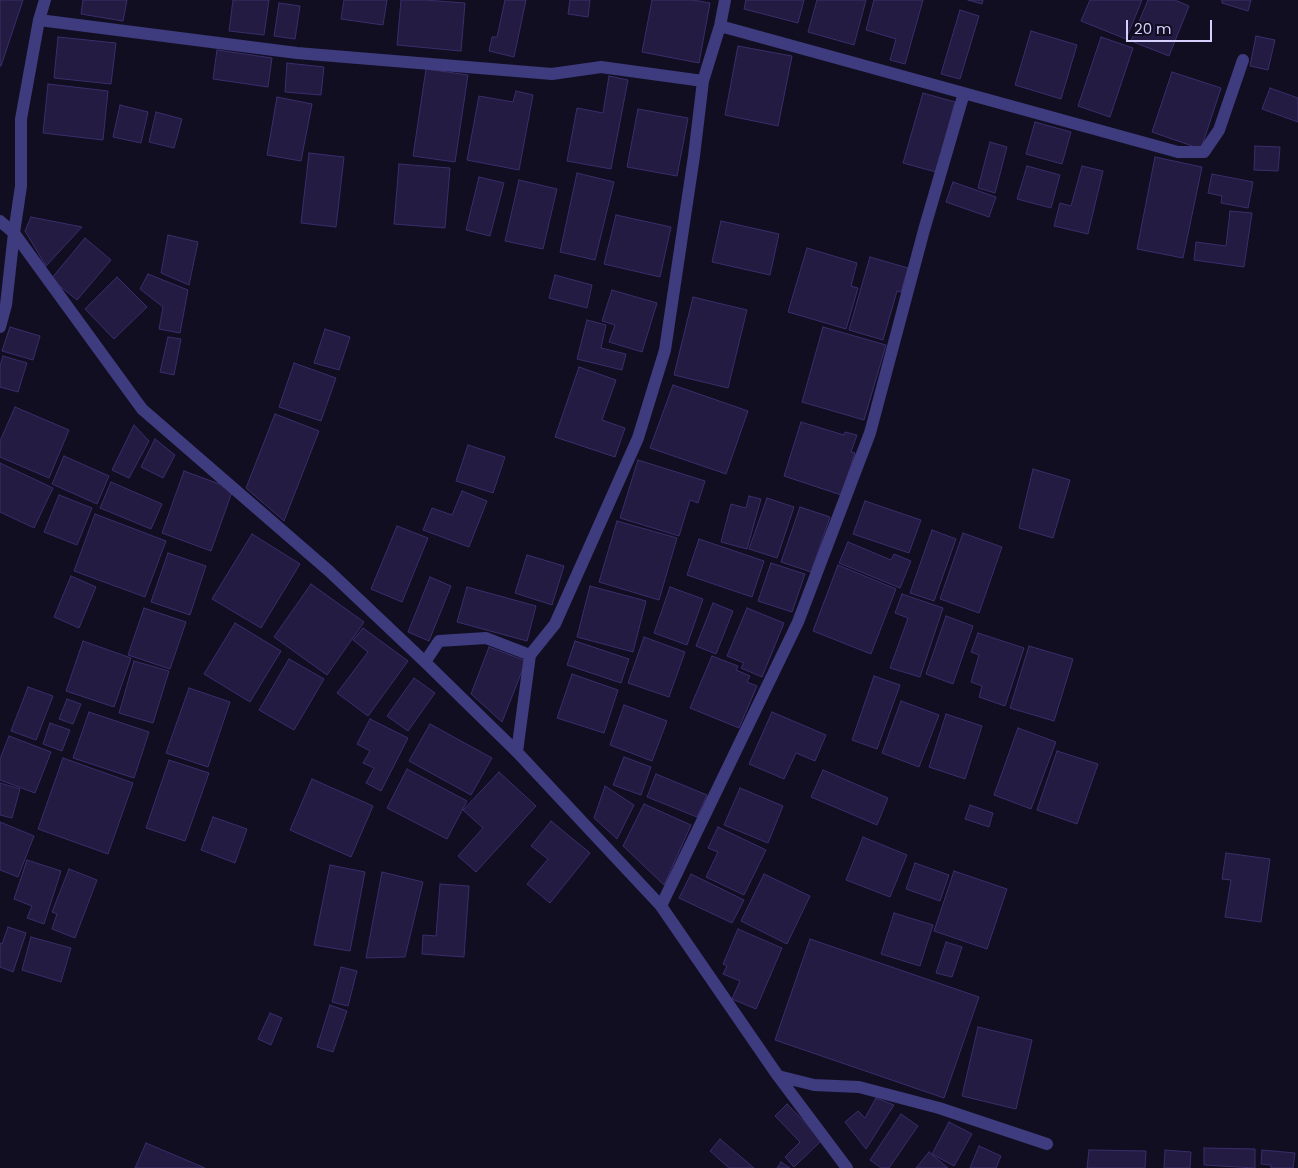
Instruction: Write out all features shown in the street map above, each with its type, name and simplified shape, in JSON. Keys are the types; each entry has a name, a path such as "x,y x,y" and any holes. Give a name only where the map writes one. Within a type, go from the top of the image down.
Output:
{"street":[{"path":"0,327 6,305 21,186 21,118 39,20 45,0"},
{"path":"517,752 530,655 554,624 638,438 662,359 694,156 702,81 720,26 725,0"},
{"path":"39,20 296,53 552,74 601,67 702,81"},
{"path":"720,26 1178,152 1204,152 1219,130 1243,60"},
{"path":"661,906 798,622 870,433 924,230 964,93"},
{"path":"0,221 14,233 142,409 330,571 517,752 661,906 778,1076 848,1168"},
{"path":"425,662 439,641 486,638 530,655"},
{"path":"778,1076 814,1085 859,1087 939,1108 1047,1144"}],"building":[{"path":"0,0 23,0 1,66 0,66"},
{"path":"83,0 127,0 123,21 81,14"},
{"path":"233,0 269,0 264,35 229,31"},
{"path":"344,0 387,0 383,25 341,19"},
{"path":"401,0 465,3 461,51 397,45"},
{"path":"505,0 526,0 514,57 489,51 492,37 497,37"},
{"path":"570,0 590,0 588,17 568,14"},
{"path":"652,0 693,0 710,3 699,63 642,52"},
{"path":"746,0 804,0 798,23 744,9"},
{"path":"817,0 866,0 854,45 808,32"},
{"path":"874,0 923,0 905,64 890,60 896,39 866,30"},
{"path":"968,0 983,0 982,4"},
{"path":"1090,0 1142,0 1126,39 1081,21"},
{"path":"1148,0 1175,0 1189,6 1169,56 1131,41"},
{"path":"1222,0 1251,0 1248,11 1222,3"},
{"path":"279,3 300,6 295,39 274,36"},
{"path":"960,10 979,16 960,79 941,74"},
{"path":"1031,31 1077,45 1061,99 1015,85"},
{"path":"1256,36 1275,40 1268,70 1250,66"},
{"path":"58,37 116,43 111,84 54,78"},
{"path":"1101,37 1133,48 1110,117 1078,106"},
{"path":"738,46 792,56 778,126 725,115"},
{"path":"217,50 272,58 268,87 213,79"},
{"path":"287,63 324,67 321,95 285,92"},
{"path":"426,69 468,75 455,162 413,156"},
{"path":"1172,72 1221,88 1201,149 1152,132"},
{"path":"609,76 628,80 611,169 567,161 577,108 603,113"},
{"path":"48,84 108,91 103,140 43,133"},
{"path":"1270,88 1298,98 1298,122 1262,109"},
{"path":"516,91 533,95 519,170 467,160 479,96 513,102"},
{"path":"923,93 955,102 936,172 903,163"},
{"path":"277,97 312,104 301,161 267,155"},
{"path":"120,105 148,112 141,143 113,137"},
{"path":"638,109 688,118 677,176 627,167"},
{"path":"156,112 182,119 174,148 149,142"},
{"path":"1035,122 1071,132 1062,164 1026,154"},
{"path":"990,142 1007,147 995,193 978,188"},
{"path":"1255,146 1280,147 1278,171 1254,170"},
{"path":"309,153 344,157 336,227 301,223"},
{"path":"1155,157 1202,167 1183,258 1137,249"},
{"path":"399,164 450,168 445,228 394,224"},
{"path":"1027,166 1060,175 1051,208 1017,199"},
{"path":"1082,166 1103,171 1088,234 1054,226 1060,203 1071,206"},
{"path":"577,173 614,182 595,260 560,252"},
{"path":"1212,174 1253,182 1248,208 1221,203 1222,196 1208,193"},
{"path":"479,177 504,183 490,236 466,230"},
{"path":"519,180 557,189 543,249 505,241"},
{"path":"953,182 996,197 989,217 946,202"},
{"path":"1230,211 1252,213 1244,267 1194,260 1196,242 1226,246"},
{"path":"616,215 671,227 660,277 604,264"},
{"path":"31,217 82,227 46,266 25,231"},
{"path":"721,221 779,234 770,275 712,262"},
{"path":"168,235 198,242 189,285 161,273"},
{"path":"85,238 111,260 77,300 51,279"},
{"path":"807,248 857,263 851,286 858,288 846,329 788,312"},
{"path":"870,257 908,268 901,292 897,291 883,340 849,330"},
{"path":"148,274 188,290 180,333 159,329 163,307 140,289"},
{"path":"555,275 592,285 587,308 549,298"},
{"path":"117,277 147,307 114,339 85,309"},
{"path":"612,290 657,303 642,352 609,342 615,325 602,321"},
{"path":"693,297 747,310 728,388 674,375"},
{"path":"587,320 606,325 601,348 626,354 622,370 577,359"},
{"path":"10,327 40,336 33,360 2,351"},
{"path":"823,327 886,345 864,420 802,402"},
{"path":"325,329 350,337 339,370 314,363"},
{"path":"168,337 181,339 174,375 160,372"},
{"path":"3,356 27,363 18,392 0,387 0,366"},
{"path":"294,363 336,378 321,421 279,407"},
{"path":"579,367 616,380 602,420 625,428 615,457 555,437"},
{"path":"673,385 748,411 726,474 650,448"},
{"path":"15,407 69,430 49,478 0,457 0,441"},
{"path":"275,414 319,431 284,521 246,488"},
{"path":"801,422 844,435 845,432 857,435 851,452 855,453 841,495 784,476"},
{"path":"134,425 149,441 129,478 112,470"},
{"path":"155,439 175,455 163,478 141,467"},
{"path":"468,445 505,457 493,493 456,481"},
{"path":"64,456 109,476 97,504 52,484"},
{"path":"638,460 705,481 698,503 690,500 679,536 620,518"},
{"path":"0,463 53,488 34,528 0,512"},
{"path":"1033,469 1070,480 1053,538 1019,528"},
{"path":"184,471 233,489 211,551 162,533"},
{"path":"111,482 162,504 151,529 100,508"},
{"path":"462,491 487,501 469,547 423,530 432,508 452,515"},
{"path":"59,495 92,508 77,545 44,532"},
{"path":"749,496 761,499 747,549 721,542 731,504 746,508"},
{"path":"767,498 794,507 777,558 749,549"},
{"path":"865,501 921,520 909,553 853,534"},
{"path":"800,507 830,517 811,572 781,562"},
{"path":"95,514 166,541 145,597 74,571"},
{"path":"617,521 677,538 659,600 599,582"},
{"path":"397,526 428,538 402,602 371,589"},
{"path":"932,530 956,539 934,601 910,593"},
{"path":"963,533 1002,547 979,613 940,599"},
{"path":"252,534 300,564 261,628 212,599"},
{"path":"699,539 764,561 752,597 687,575"},
{"path":"848,542 891,560 894,554 911,561 900,588 839,563"},
{"path":"168,553 206,566 190,615 151,602"},
{"path":"527,555 564,566 552,605 515,593"},
{"path":"771,563 805,574 792,612 758,601"},
{"path":"838,565 896,589 871,654 813,631"},
{"path":"71,576 96,587 79,628 54,617"},
{"path":"430,577 451,586 429,641 408,632"},
{"path":"311,584 364,622 327,675 274,637"},
{"path":"590,586 646,601 633,652 577,637"},
{"path":"467,587 536,606 527,641 457,622"},
{"path":"670,587 703,599 687,645 654,633"},
{"path":"902,594 943,608 920,677 890,668 908,618 895,613"},
{"path":"713,603 733,611 716,654 696,646"},
{"path":"144,608 186,622 170,669 128,655"},
{"path":"747,608 784,623 762,677 741,668 744,663 727,656"},
{"path":"946,616 973,626 953,684 926,674"},
{"path":"235,623 281,651 250,702 204,674"},
{"path":"363,628 408,661 368,716 337,693 368,652 353,640"},
{"path":"978,633 1024,648 1005,706 979,697 982,686 971,682 979,655 971,652"},
{"path":"644,637 685,652 669,697 628,683"},
{"path":"83,641 131,658 114,707 66,691"},
{"path":"575,641 629,659 621,683 567,665"},
{"path":"1029,646 1073,659 1054,721 1010,708"},
{"path":"489,647 526,661 502,722 471,694"},
{"path":"712,656 738,666 736,670 750,676 747,682 757,686 739,728 690,708"},
{"path":"289,659 324,679 294,730 259,710"},
{"path":"134,661 169,671 153,723 119,713"},
{"path":"572,674 618,690 604,733 557,718"},
{"path":"874,676 900,685 877,749 852,740"},
{"path":"414,678 435,693 408,731 387,716"},
{"path":"28,687 53,696 36,740 11,731"},
{"path":"189,688 230,702 208,767 166,753"},
{"path":"67,699 81,704 73,724 59,719"},
{"path":"901,701 939,715 919,767 882,753"},
{"path":"624,705 667,721 652,761 610,745"},
{"path":"89,712 149,732 134,778 73,758"},
{"path":"772,712 826,735 815,761 796,753 784,779 749,764"},
{"path":"946,714 982,726 965,779 929,767"},
{"path":"370,719 408,738 381,791 366,783 374,768 363,763 370,751 357,744"},
{"path":"50,723 70,730 62,751 43,744"},
{"path":"430,724 492,758 471,795 409,761"},
{"path":"1018,728 1056,742 1031,809 994,795"},
{"path":"9,736 51,752 35,793 0,780 0,759"},
{"path":"1057,751 1098,764 1077,824 1037,810"},
{"path":"624,757 651,767 641,795 613,785"},
{"path":"63,758 133,783 108,854 38,829"},
{"path":"169,760 209,773 185,841 146,828"},
{"path":"407,769 467,801 447,839 387,808"},
{"path":"823,770 888,798 877,825 811,797"},
{"path":"499,772 536,806 476,872 458,856 483,828 463,810"},
{"path":"656,774 707,795 697,817 647,797"},
{"path":"312,779 373,806 351,857 290,830"},
{"path":"0,783 20,789 12,818 0,815"},
{"path":"605,786 634,805 617,839 594,818"},
{"path":"740,788 783,806 768,843 724,825"},
{"path":"644,804 691,825 664,885 623,846"},
{"path":"970,805 993,813 989,827 965,819"},
{"path":"213,817 247,829 235,863 201,850"},
{"path":"551,821 590,853 550,903 527,884 548,859 531,846"},
{"path":"0,822 34,836 18,877 0,870"},
{"path":"718,827 766,850 744,895 706,877 718,852 708,848"},
{"path":"863,837 907,855 890,897 846,880"},
{"path":"1226,853 1270,859 1261,922 1225,917 1231,880 1222,879"},
{"path":"27,860 61,871 44,924 27,918 32,906 14,899"},
{"path":"915,863 949,875 940,901 906,889"},
{"path":"330,865 365,872 350,951 314,945"},
{"path":"69,869 97,880 75,938 52,929 57,914 52,912"},
{"path":"954,871 1007,889 987,949 934,931"},
{"path":"382,872 423,882 405,957 366,958"},
{"path":"691,874 744,900 732,923 679,898"},
{"path":"764,874 810,896 787,944 741,921"},
{"path":"440,884 469,886 464,957 422,954 423,935 436,936"},
{"path":"894,913 933,925 920,966 881,954"},
{"path":"8,927 26,933 13,972 0,967 0,943 2,944"},
{"path":"738,929 782,948 756,1009 732,999 740,981 723,974 727,966 723,964"},
{"path":"31,937 71,948 61,982 22,970"},
{"path":"810,939 979,997 944,1098 775,1040"},
{"path":"946,942 962,947 952,977 936,973"},
{"path":"341,967 357,971 348,1006 332,1002"},
{"path":"330,1005 347,1011 333,1052 317,1047"},
{"path":"270,1013 282,1018 271,1045 258,1039"},
{"path":"978,1027 1032,1040 1016,1109 962,1096"},
{"path":"876,1098 894,1105 866,1149 845,1122 858,1111 865,1118"},
{"path":"787,1104 822,1140 794,1167 785,1157 800,1142 775,1116"},
{"path":"901,1114 918,1126 889,1168 881,1168 870,1160"},
{"path":"949,1122 972,1134 954,1166 932,1154"},
{"path":"720,1139 754,1168 729,1168 710,1151"},
{"path":"146,1143 205,1168 135,1168"},
{"path":"979,1146 1001,1156 996,1168 970,1168"},
{"path":"1204,1148 1255,1149 1255,1168 1204,1165"},
{"path":"1089,1150 1146,1151 1145,1168 1087,1168"},
{"path":"1165,1150 1191,1152 1190,1168 1164,1168"},
{"path":"1262,1150 1295,1153 1293,1168 1271,1168 1271,1165 1261,1164"},
{"path":"929,1152 948,1168 916,1168"},
{"path":"781,1162 790,1168 777,1168"}]}
